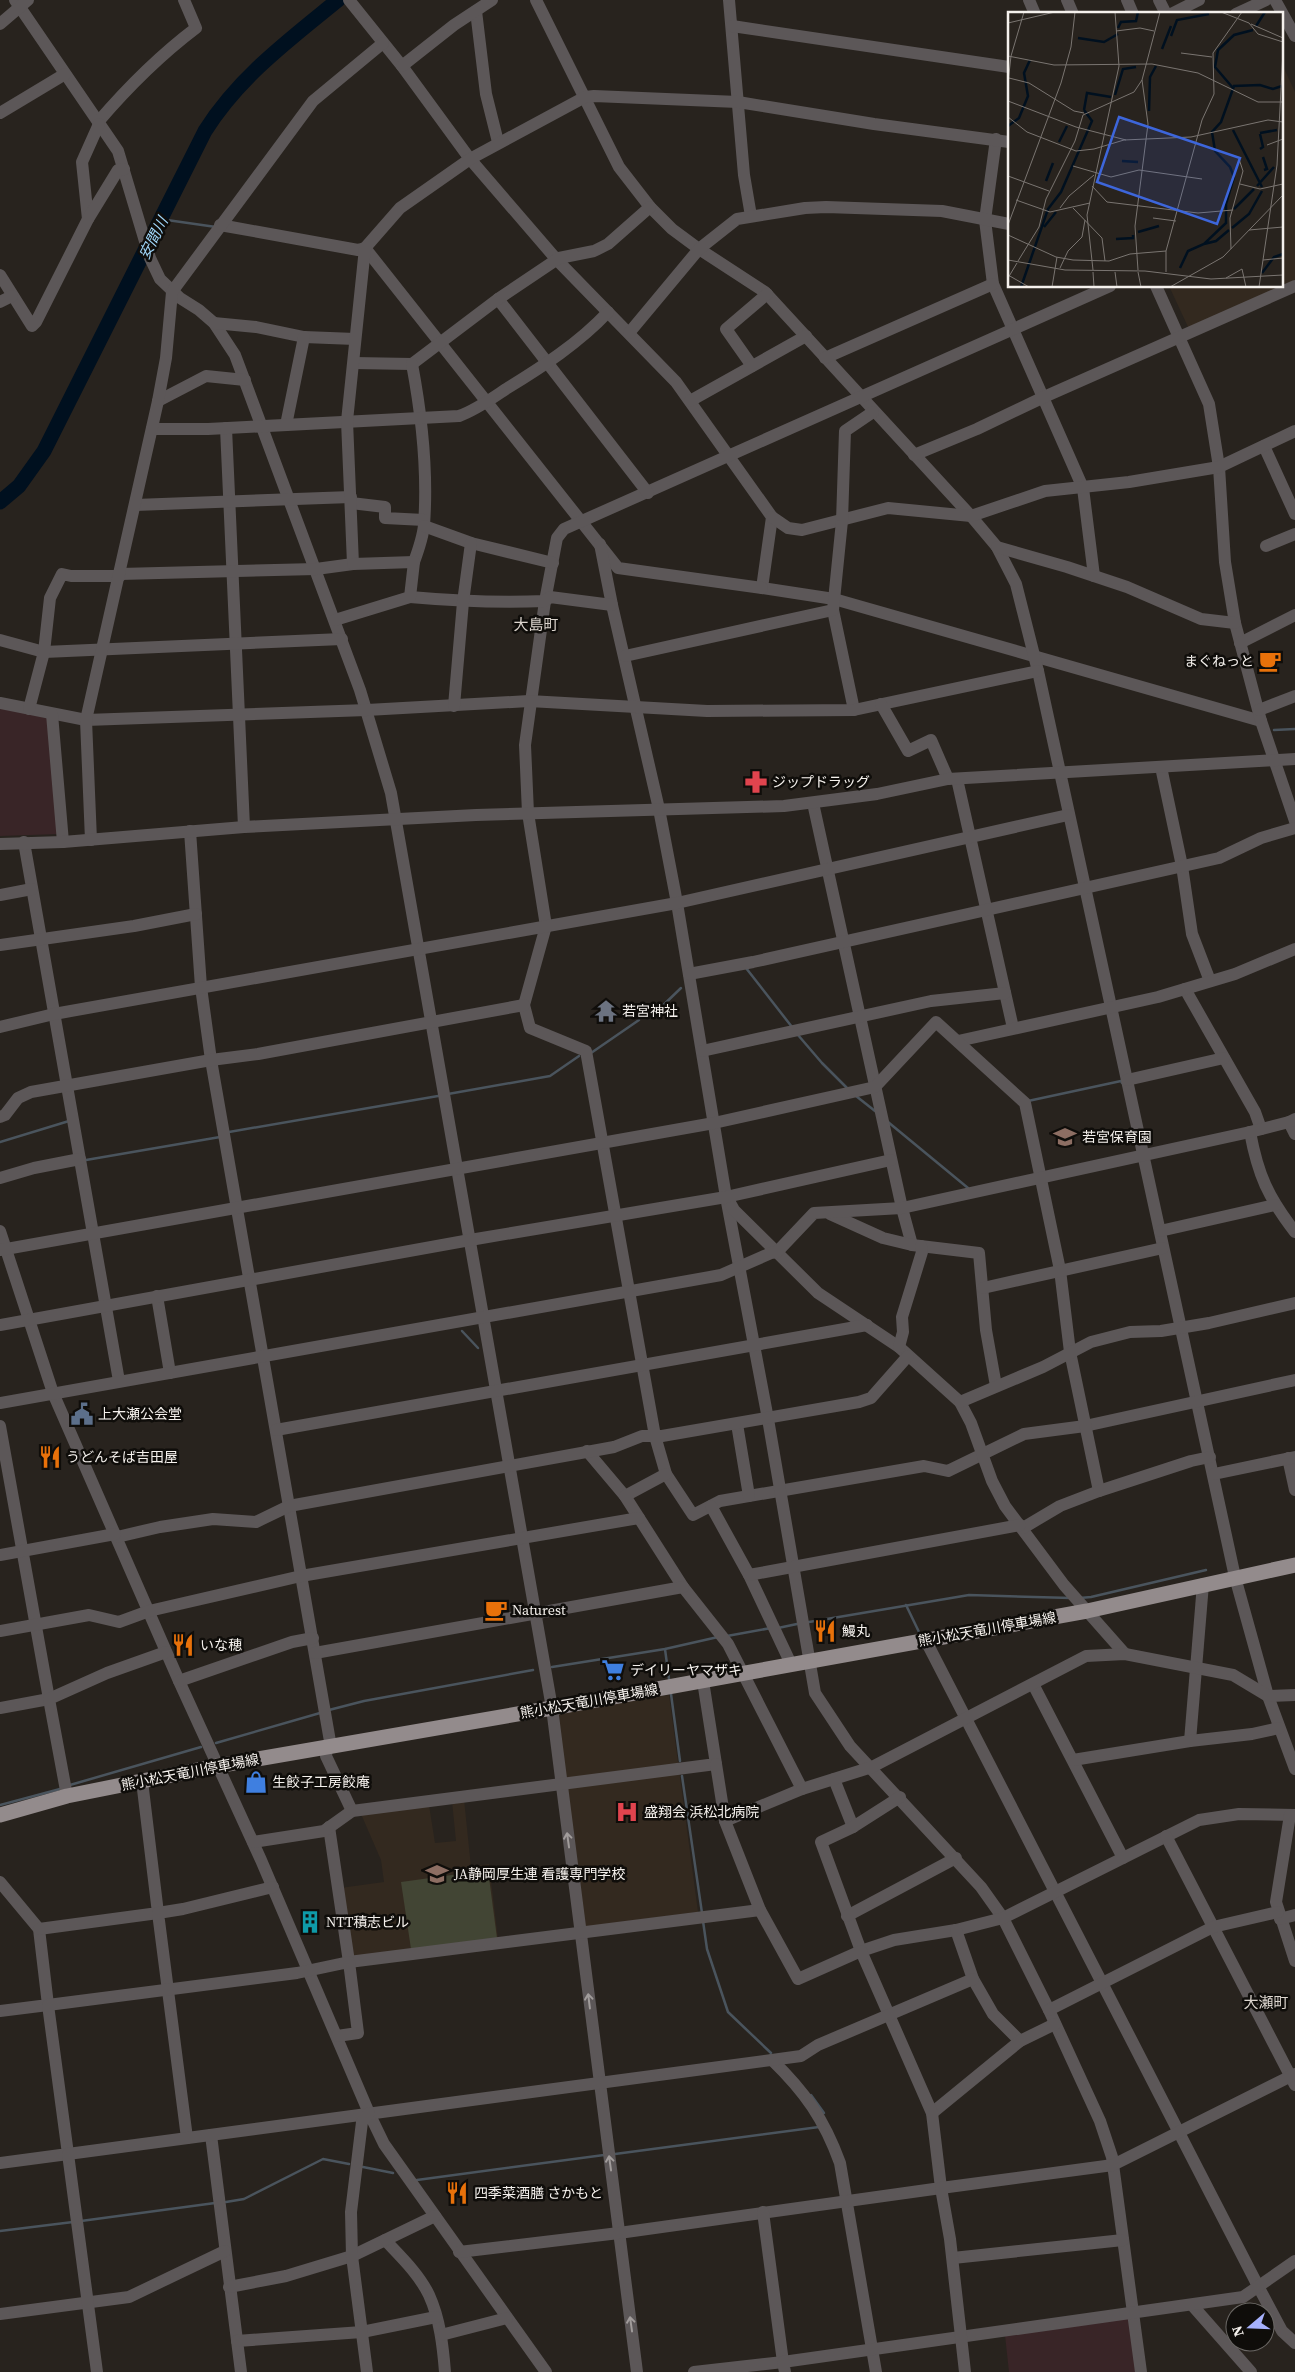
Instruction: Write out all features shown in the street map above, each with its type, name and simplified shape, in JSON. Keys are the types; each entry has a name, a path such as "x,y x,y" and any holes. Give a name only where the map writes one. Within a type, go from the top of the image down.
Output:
{"main road":[{"name":"熊小松天竜川停車場線","path":"0,1815 67,1796 217,1766 743,1674 1087,1611 1295,1565"}],"street":[{"path":"88,219 82,162 99,123 126,89 160,56 196,28 184,0"},
{"path":"402,66 492,0"},
{"path":"536,0 619,167 650,207 672,229 767,294 998,547 1016,584 1038,671 1196,1402 1214,1474 1236,1577 1268,1696 1295,1769"},
{"path":"729,0 744,175 751,216"},
{"path":"1029,0 1034,12"},
{"path":"1067,0 1072,12"},
{"path":"1126,0 1131,12"},
{"path":"1160,0 1165,12"},
{"path":"1175,12 1199,0"},
{"path":"1240,12 1266,0"},
{"path":"1275,0 1282,12"},
{"path":"350,1 402,66 470,159 557,260 676,382 772,517 788,528 802,530 888,508 971,516 1045,491 1149,479 1219,467 1295,432"},
{"path":"0,24 21,2 65,74 118,151 150,258 160,279 172,292 199,310 214,323 235,355 342,639 367,710 391,793 394,819 458,1168 552,1708 637,2372"},
{"path":"476,11 486,94 498,142"},
{"path":"1282,13 1295,36"},
{"path":"732,26 1008,67"},
{"path":"92,840 86,720 158,401 166,358 172,292 312,101 383,43"},
{"path":"0,113 65,74"},
{"path":"219,226 358,250 364,248 400,208 470,159 498,142 585,97 738,102 874,124 1008,142"},
{"path":"996,140 985,220 993,284 1083,488 1094,576"},
{"path":"0,275 32,326 36,322 88,219 118,170 124,169"},
{"path":"354,363 412,364 498,299 557,260 594,251 608,244 650,207"},
{"path":"629,332 699,249 737,219 806,208 826,207 942,211 1008,224"},
{"path":"353,564 348,421 364,248"},
{"path":"364,248 439,345 618,568 762,588 834,604 1260,716 1295,696"},
{"path":"826,358 993,284"},
{"path":"914,455 977,429 1044,397 1295,286"},
{"path":"1106,288 564,529 557,538 545,600 529,701 525,745 528,813 546,926 524,1005 530,1028 586,1052 655,1436 666,1474 693,1515 720,1501 924,1466 948,1471 1024,1434 1085,1426 1295,1380"},
{"path":"1157,288 1209,404 1219,467 1225,562 1234,624 1260,716 1295,820"},
{"path":"752,366 726,329 767,294"},
{"path":"0,302 12,296"},
{"path":"498,299 648,493"},
{"path":"152,429 226,428 459,416 486,402 548,362 597,324 608,312"},
{"path":"214,323 256,327 304,337 355,339"},
{"path":"690,401 806,336"},
{"path":"286,425 304,337"},
{"path":"410,597 414,562 424,523 425,485 422,419 412,364"},
{"path":"158,401 206,376 245,380"},
{"path":"854,710 834,604 842,521 845,431 873,412"},
{"path":"226,428 234,570 244,827"},
{"path":"1264,446 1295,514"},
{"path":"135,505 289,499 351,500 385,507 385,518 424,523 470,543 553,563"},
{"path":"762,588 772,517"},
{"path":"1266,546 1295,534"},
{"path":"454,706 462,602 470,543"},
{"path":"600,544 612,606 659,809 677,903 726,1197 768,1419 815,1693 850,1746 900,1797 981,1887 1003,1918 1049,2010 1100,2121 1113,2165 1141,2372"},
{"path":"998,547 1127,587 1201,619 1234,624"},
{"path":"29,709 44,652 50,598 62,574 71,576 316,569 353,564 414,562"},
{"path":"335,620 410,597 462,602 545,600 550,597 612,606"},
{"path":"624,656 834,604"},
{"path":"1240,643 1295,615"},
{"path":"0,640 44,652 102,651 342,639"},
{"path":"0,703 86,720 367,710 529,701 716,711 854,710 1038,671"},
{"path":"881,704 908,751 931,740 952,779 970,838 1013,1028"},
{"path":"52,714 63,842"},
{"path":"0,844 63,842 244,827 394,819 528,813 784,806 877,794 952,779 1295,759"},
{"path":"1161,767 1182,866 1192,934 1210,981"},
{"path":"813,803 902,1208 917,1245 922,1252 902,1317 903,1332 899,1347"},
{"path":"0,1027 54,1014 677,903 1068,815"},
{"path":"690,974 844,942 1219,858 1261,838 1295,828"},
{"path":"190,831 202,987 211,1060 313,1638 329,1747 326,1756 352,1811"},
{"path":"24,842 119,1381"},
{"path":"0,895 32,889"},
{"path":"0,945 42,940 196,914"},
{"path":"958,1041 1185,989 1235,974 1295,949"},
{"path":"1185,989 1255,1112 1256,1164 1274,1205 1295,1232"},
{"path":"702,1051 931,1001 1005,993"},
{"path":"931,1001 936,1022 1025,1103 1060,1270 1070,1352 1098,1491"},
{"path":"0,1117 4,1115 18,1098 31,1092 211,1060 258,1054 524,1005"},
{"path":"3,1249 604,1144 714,1123 875,1087 936,1022"},
{"path":"1127,1080 1224,1058"},
{"path":"0,1403 721,1275 740,1268 771,1252 777,1252 814,1213 902,1208 1255,1130 1293,1125"},
{"path":"0,1178 80,1158"},
{"path":"0,1325 470,1240 726,1197 891,1160"},
{"path":"726,1197 734,1210 818,1293 899,1347 960,1402 972,1423 981,1454 1005,1506 1064,1585 1125,1654"},
{"path":"1160,1231 1274,1205"},
{"path":"826,1212 883,1238 917,1245 979,1253 986,1330 996,1386"},
{"path":"0,1231 3,1249 53,1393 179,1682 273,1887 369,2113 384,2144 546,2372"},
{"path":"983,1288 1163,1248"},
{"path":"157,1296 170,1373"},
{"path":"960,1402 1042,1368 1091,1342 1130,1332 1181,1328 1295,1304"},
{"path":"276,1430 868,1325"},
{"path":"0,1555 213,1519 256,1522 290,1506 614,1447 642,1436 655,1436 737,1424 859,1402 871,1398 908,1356"},
{"path":"737,1424 749,1496"},
{"path":"0,1426 5,1478 22,1550 67,1796"},
{"path":"587,1451 625,1496 682,1586 728,1644 802,1789"},
{"path":"749,1575 1022,1527 1060,1506 1098,1491 1191,1461 1210,1457"},
{"path":"1214,1474 1292,1457 1295,1490"},
{"path":"625,1496 666,1474"},
{"path":"711,1506 749,1575 791,1664"},
{"path":"0,1631 89,1615 119,1622 149,1611 301,1576 639,1518"},
{"path":"1190,1741 1203,1584"},
{"path":"315,1653 682,1586"},
{"path":"179,1682 292,1642 313,1638"},
{"path":"926,1641 1258,2286 1282,2331 1295,2343"},
{"path":"0,1708 49,1699 107,1673 166,1652"},
{"path":"725,1821 802,1789 872,1767 1086,1656 1125,1654 1233,1675 1268,1696 1295,1695"},
{"path":"703,1681 725,1821 760,1910 798,1979 861,1951 894,1940 956,1930 1003,1918 1055,1894 1199,1820 1239,1814 1293,1815 1276,1902 1295,1961"},
{"path":"1033,1684 1123,1858"},
{"path":"1073,1760 1190,1741 1252,1734 1279,1728"},
{"path":"253,1842 324,1831 352,1811 716,1764"},
{"path":"834,1779 852,1827"},
{"path":"142,1781 187,2138"},
{"path":"900,1797 852,1827 821,1842 861,1951 932,2113 941,2188 953,2258 965,2372"},
{"path":"330,1827 358,2033 337,2036"},
{"path":"459,2252 1113,2165 1294,2079 1166,1836"},
{"path":"847,1916 956,1858"},
{"path":"0,1882 39,1929 97,2372"},
{"path":"39,1929 183,1909 273,1887"},
{"path":"0,2011 297,1973 349,1962 760,1910"},
{"path":"1049,2010 1214,1927 1295,1915"},
{"path":"956,1930 973,1978 992,2014 1020,2041"},
{"path":"0,2163 801,2056 818,2045 973,1978"},
{"path":"932,2113 1020,2041 1055,2024"},
{"path":"772,2060 813,2104 830,2135 840,2163 876,2372"},
{"path":"367,2372 352,2256 352,2195 362,2122 369,2113"},
{"path":"211,2135 240,2372"},
{"path":"763,2212 784,2367"},
{"path":"229,2287 286,2276 352,2256 435,2216"},
{"path":"385,2240 416,2275 429,2296 441,2335 444,2372"},
{"path":"953,2258 1123,2240"},
{"path":"0,2314 139,2293 225,2251"},
{"path":"694,2372 784,2367 872,2348 1243,2297 1295,2261"},
{"path":"1192,2305 1251,2372"},
{"path":"236,2341 362,2332 436,2317"},
{"path":"441,2335 507,2318"}],"shaded area":[{"path":"1282,64 1295,92 1295,280 1282,286"},
{"path":"1170,288 1277,288 1189,329"},
{"path":"0,707 50,719 59,834 0,836"},
{"name":"盛翔会 浜松北病院","path":"669,1695 698,1912 584,1927 557,1712"},
{"name":"JA静岡厚生連 看護専門学校","path":"464,1799 471,1867 489,1864 498,1939 351,1959 340,1888 384,1882 381,1860 361,1814 429,1805 435,1843 456,1841 452,1801"},
{"path":"1127,2318 1130,2320 1136,2372 1009,2372 1005,2335"}],"green space":[{"path":"488,1870 497,1938 411,1949 401,1882"}],"waterway":[{"name":"安間川","path":"0,502 19,486 44,451 205,131 233,93 249,76 338,0"},
{"path":"160,219 216,227"},
{"path":"1274,730 1295,729"},
{"path":"746,968 792,1027"},
{"path":"653,1015 681,988"},
{"path":"591,1053 639,1020"},
{"path":"798,1035 847,1088"},
{"path":"448,1094 550,1076 579,1056"},
{"path":"1028,1101 1121,1081 1122,1083"},
{"path":"229,1132 438,1096"},
{"path":"856,1096 875,1111"},
{"path":"0,1142 69,1121"},
{"path":"888,1122 968,1188"},
{"path":"86,1160 220,1137"},
{"path":"462,1331 478,1348"},
{"path":"1080,1598 1206,1570"},
{"path":"809,1622 969,1595 1071,1598"},
{"path":"906,1605 919,1632"},
{"path":"778,1628 797,1624"},
{"path":"727,1636 771,1628"},
{"path":"552,1667 665,1649 718,1637"},
{"path":"665,1649 669,1679"},
{"path":"329,1710 364,1701 533,1670"},
{"path":"671,1694 680,1761"},
{"path":"216,1743 320,1713"},
{"path":"70,1785 201,1747"},
{"path":"682,1776 702,1913"},
{"path":"0,1805 60,1789"},
{"path":"703,1921 707,1949 728,2012 771,2053"},
{"path":"811,2095 824,2113"},
{"path":"615,2154 819,2127"},
{"path":"417,2180 604,2155"},
{"path":"226,2202 244,2199 323,2159 349,2164"},
{"path":"363,2167 393,2173"},
{"path":"81,2221 215,2203"},
{"path":"0,2231 73,2222"}],"place":[{"name":"まぐねっと","path":"1270,661"},
{"name":"ジップドラッグ","path":"756,782"},
{"name":"若宮神社","path":"606,1011"},
{"name":"若宮保育園","path":"1065,1137"},
{"name":"上大瀬公会堂","path":"82,1414"},
{"name":"うどんそば吉田屋","path":"50,1457"},
{"name":"Naturest","path":"496,1610"},
{"name":"鰻丸","path":"825,1631"},
{"name":"いな穂","path":"183,1645"},
{"name":"デイリーヤマザキ","path":"613,1670"},
{"name":"生餃子工房餃庵","path":"256,1782"},
{"name":"盛翔会 浜松北病院","path":"627,1812"},
{"name":"JA静岡厚生連 看護専門学校","path":"437,1874"},
{"name":"NTT積志ビル","path":"310,1922"},
{"name":"四季菜酒膳 さかもと","path":"457,2193"}],"district":[{"name":"大島町","path":"536,624"},
{"name":"大瀬町","path":"1266,2002"}]}
